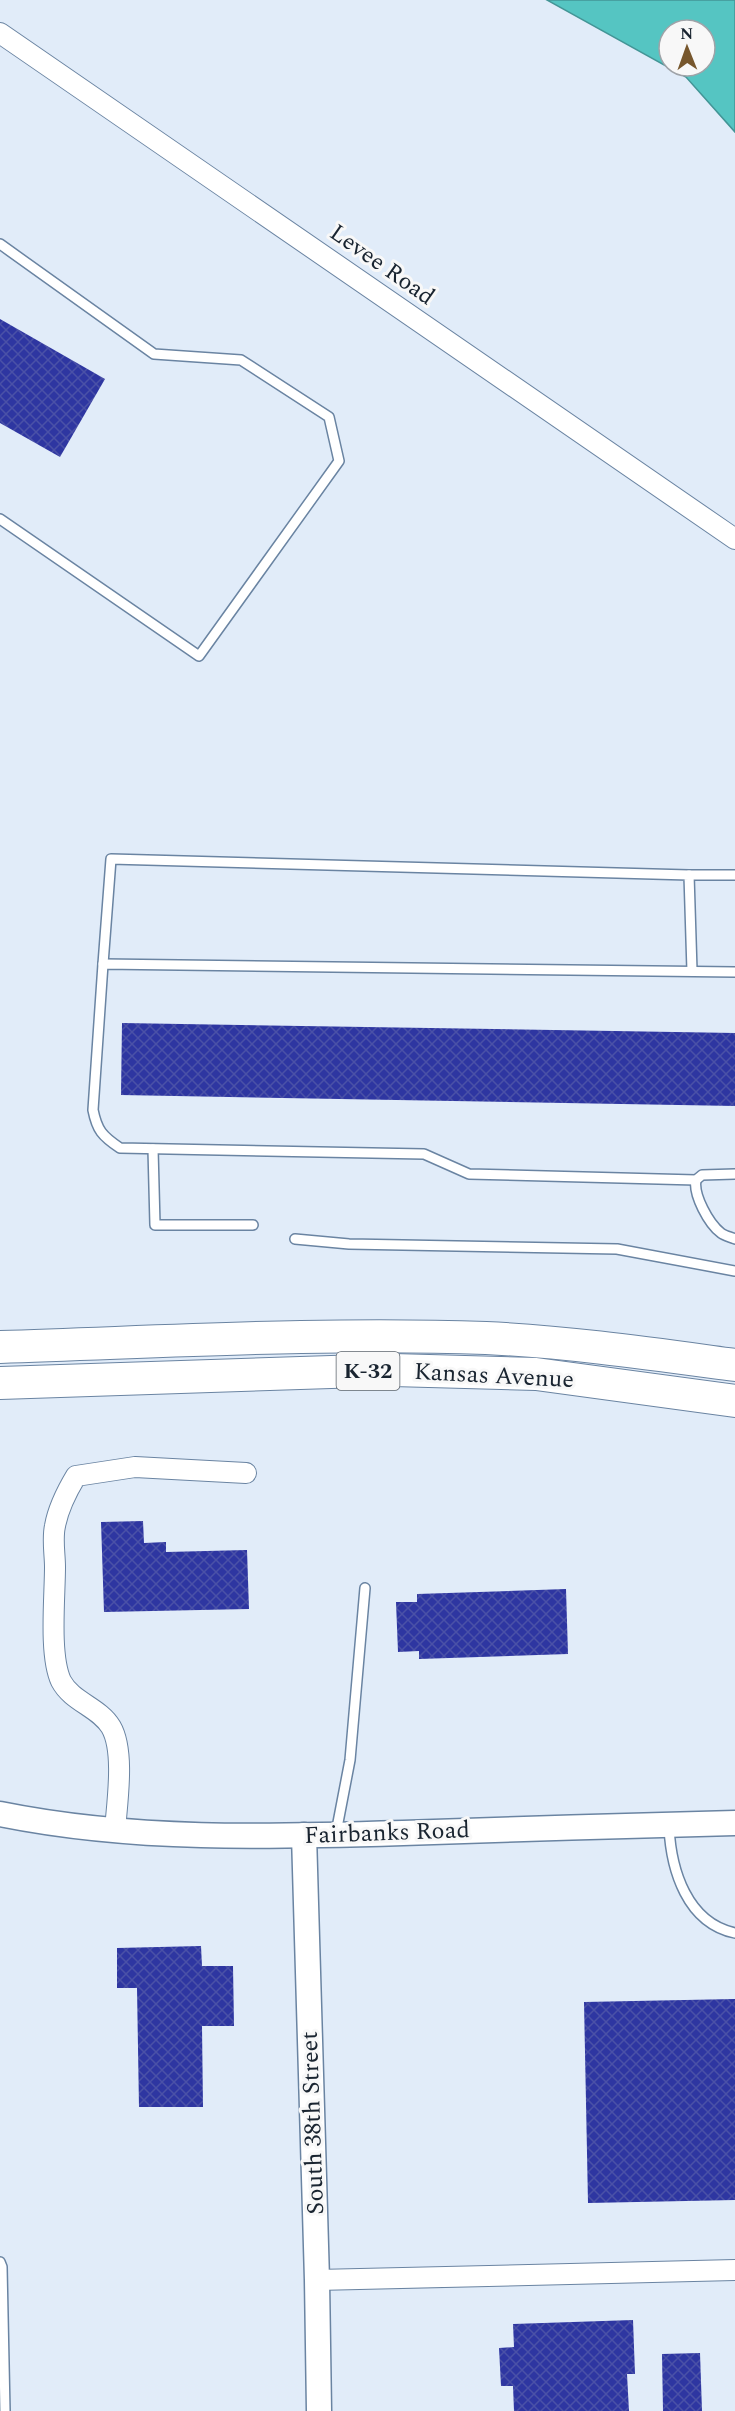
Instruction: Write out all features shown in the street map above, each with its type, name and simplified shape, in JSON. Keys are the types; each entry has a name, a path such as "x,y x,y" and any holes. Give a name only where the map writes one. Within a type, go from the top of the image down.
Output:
{"main road":[{"name":"Kansas Avenue","path":"0,1347 353,1336 488,1338 619,1350 735,1365"},
{"name":"Kansas Avenue","path":"0,1383 393,1370 536,1374 735,1401"}],"street":[{"name":"Levee Road","path":"0,33 735,539"},
{"path":"115,1830 120,1771 111,1726 72,1697 61,1679 55,1649 55,1527 67,1491 76,1476 135,1467 246,1473"},
{"name":"Fairbanks Road","path":"0,1814 39,1822 115,1830 226,1836 735,1823"},
{"name":"South 38th Street","path":"304,1835 319,2411"},
{"path":"317,2280 735,2270"}],"lane":[{"path":"0,244 154,354 241,360 251,366 329,417 339,461 199,656 0,519"},
{"path":"696,1180 468,1173 424,1154 120,1148 106,1139 96,1126 93,1110 111,859 735,875"},
{"path":"689,875 692,971"},
{"path":"103,964 735,972"},
{"path":"153,1149 155,1226 253,1225"},
{"path":"735,1174 702,1175 696,1180 694,1188 713,1224 722,1234 735,1239"},
{"path":"295,1239 349,1244 617,1249 735,1271"},
{"path":"335,1834 350,1760 365,1588"},
{"path":"669,1825 670,1846 676,1876 687,1900 725,1931 735,1933"},
{"path":"0,2262 2,2266 5,2411"}],"shaded area":[{"path":"547,0 735,0 735,132 687,78 717,78 717,18 657,18 657,61"}],"building":[{"path":"0,319 105,379 60,457 0,423"},
{"path":"122,1023 735,1033 735,1106 121,1095"},
{"path":"143,1521 144,1543 166,1542 166,1552 247,1550 249,1609 104,1612 101,1522"},
{"path":"566,1589 568,1654 419,1659 419,1651 398,1652 396,1602 417,1602 417,1594"},
{"path":"201,1946 202,1966 233,1966 234,2026 202,2026 203,2107 139,2107 137,1988 117,1988 117,1948"},
{"path":"735,1999 735,2200 588,2203 584,2002"},
{"path":"633,2320 635,2374 627,2374 629,2411 514,2411 513,2386 501,2386 499,2348 514,2347 513,2324"},
{"path":"700,2353 702,2411 663,2411 662,2354"}]}
